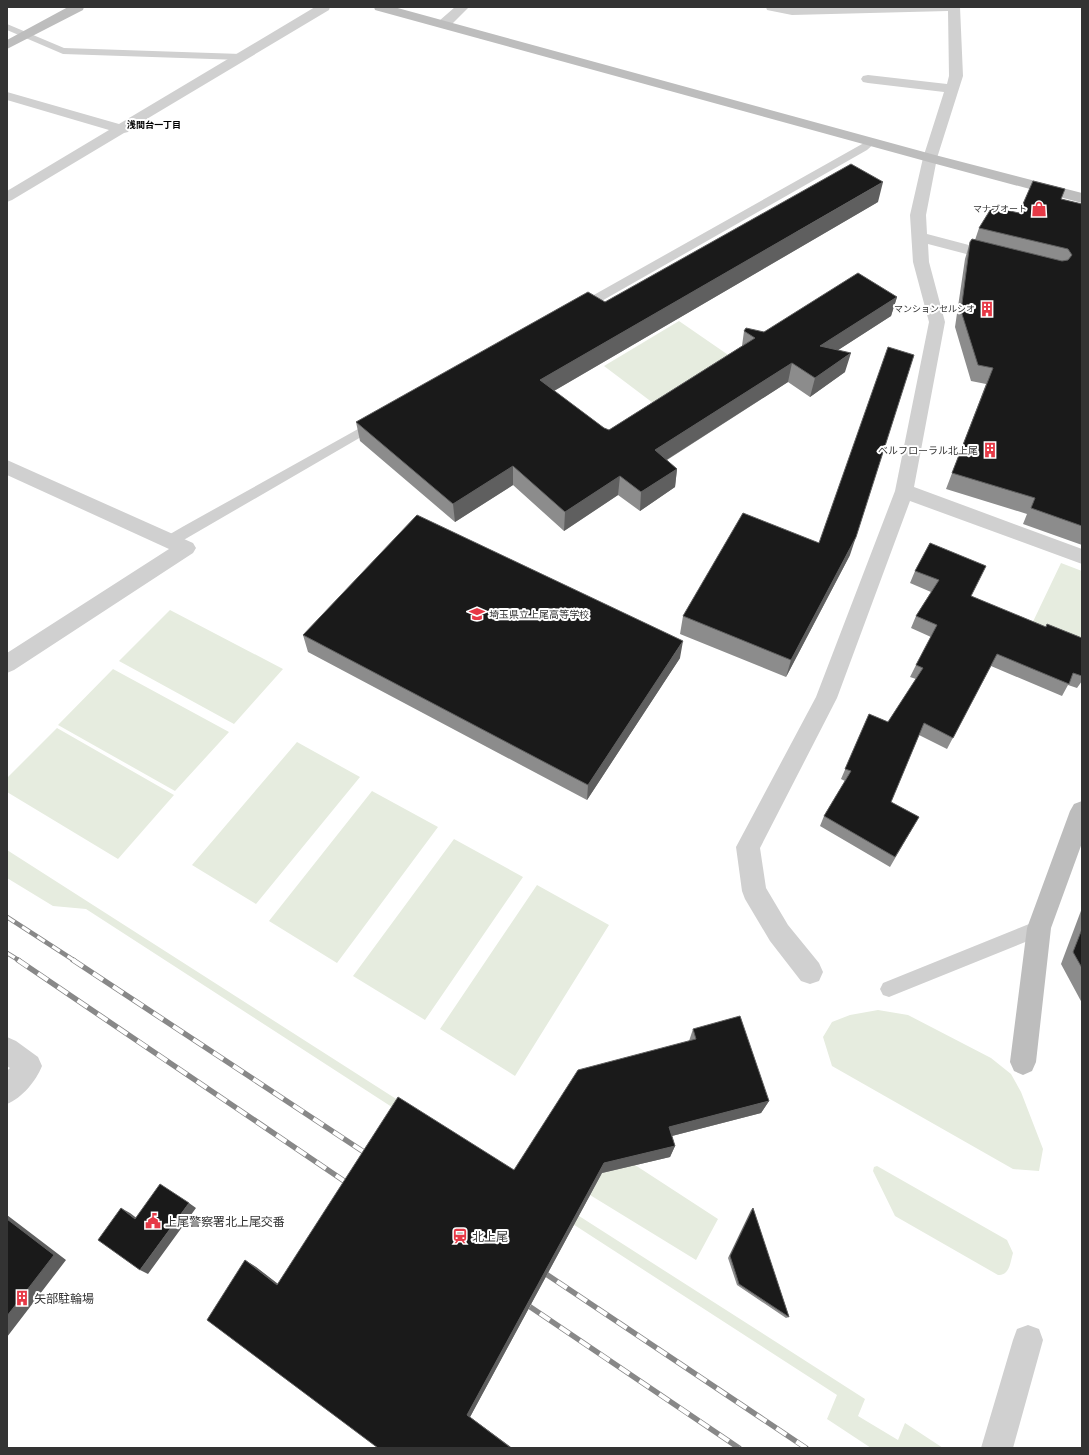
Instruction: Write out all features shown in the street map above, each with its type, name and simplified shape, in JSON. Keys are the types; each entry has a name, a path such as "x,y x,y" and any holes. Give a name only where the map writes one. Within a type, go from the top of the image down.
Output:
{"street":[{"path":"7,45 78,7"},
{"path":"7,197 123,129 324,7"},
{"path":"380,7 871,142 1082,198"},
{"path":"444,24 464,7"},
{"path":"772,7 792,11 954,7 956,76 930,158 918,215 921,262 937,322 904,492 826,698 748,848 754,891 779,933 810,972"},
{"path":"868,79 952,90"},
{"path":"7,96 123,129"},
{"path":"920,237 1010,260"},
{"path":"7,467 186,548 7,664"},
{"path":"904,492 1082,557"},
{"path":"1023,1062 1039,928 1082,811"},
{"path":"7,1050 28,1066 7,1092"},
{"path":"997,1448 1028,1340"}],"lane":[{"path":"7,27 63,51 241,58"},
{"path":"571,313 856,152 871,142"},
{"path":"170,541 383,419"},
{"path":"889,989 1039,928"}],"shaded area":[{"path":"679,321 737,361 661,409 604,366"},
{"path":"1061,563 1082,571 1082,652 1029,630"},
{"path":"170,610 283,669 234,724 119,661"},
{"path":"113,669 229,732 175,791 58,725"},
{"path":"57,728 174,795 118,859 7,792 7,778"},
{"path":"297,742 360,777 256,904 192,865"},
{"path":"372,791 438,827 337,963 269,921"},
{"path":"454,839 523,877 425,1020 353,976"},
{"path":"7,850 865,1399 858,1416 898,1440 905,1423 943,1448 871,1448 827,1419 837,1395 86,909 53,906 7,878"},
{"path":"537,885 609,925 515,1076 440,1029"},
{"path":"878,1010 908,1015 991,1058 1011,1074 1021,1092 1043,1149 1039,1171 1013,1169 832,1066 823,1037 832,1022 850,1015"},
{"path":"635,1165 718,1219 696,1260 590,1195 602,1173"},
{"path":"877,1166 1007,1240 1013,1253 1007,1271 998,1275 895,1216 873,1171 874,1167"}],"building":[{"path":"851,164 883,182 540,380 604,428 609,430 755,338 744,331 746,328 764,332 858,273 897,297 820,346 851,353 815,378 792,363 655,450 677,469 641,492 620,476 565,512 513,466 453,504 356,422 588,292 605,302"},
{"path":"1033,181 1065,189 1061,199 1082,204 1082,526 1031,508 1035,498 952,473 993,368 978,365 961,311 970,242 972,239 1062,261 1068,260 1072,255 1068,249 979,228 992,207 1019,213"},
{"path":"888,347 914,355 856,537 791,660 683,616 743,513 819,543"},
{"path":"417,515 683,641 588,785 303,635"},
{"path":"930,543 986,566 971,596 1046,627 1047,624 1082,638 1082,676 1073,673 1069,684 997,654 953,738 924,723 891,802 919,817 895,857 824,816 851,771 845,769 869,714 888,722 923,668 916,665 937,625 916,616 939,580 915,571"},
{"path":"1082,929 1082,968 1073,952"},
{"path":"740,1016 769,1101 669,1127 675,1146 604,1163 467,1415 511,1448 378,1448 207,1320 245,1260 277,1285 398,1097 514,1170 578,1070 696,1039 693,1029"},
{"path":"160,1184 189,1203 140,1270 98,1240 121,1208 135,1219"},
{"path":"753,1208 789,1317 739,1284 730,1256"},
{"name":"矢部駐輪場","path":"7,1219 54,1255 7,1316"}],"railway":[{"path":"7,917 75,961"},
{"path":"7,953 20,961"},
{"path":"18,960 353,1187"},
{"path":"73,960 373,1158"},
{"path":"537,1268 806,1448"},
{"path":"520,1300 739,1448"}],"place":[{"name":"マナブオート","path":"1039,209"},
{"name":"マンションセルシオ","path":"987,309"},
{"name":"ベルフローラル北上尾","path":"990,450"},
{"name":"埼玉県立上尾高等学校","path":"477,614"},
{"name":"上尾警察署北上尾交番","path":"153,1221"},
{"name":"北上尾","path":"460,1236"},
{"name":"矢部駐輪場","path":"22,1298"}],"district":[{"name":"浅間台一丁目","path":"154,125"}]}
